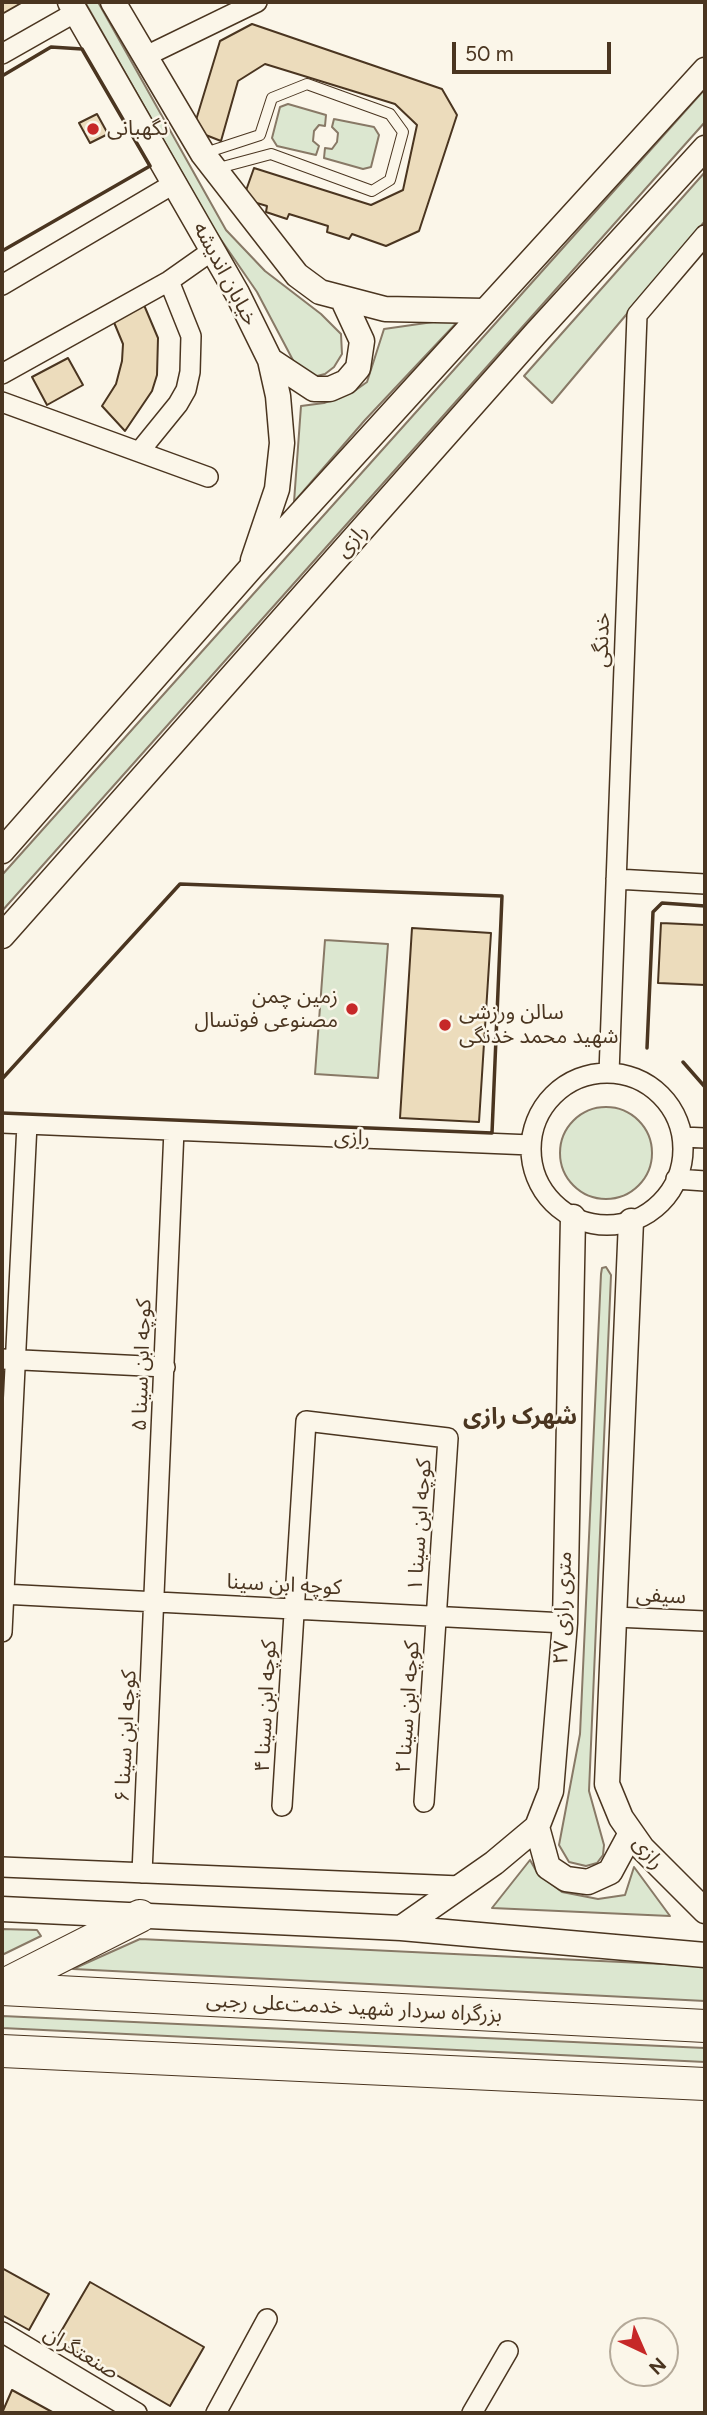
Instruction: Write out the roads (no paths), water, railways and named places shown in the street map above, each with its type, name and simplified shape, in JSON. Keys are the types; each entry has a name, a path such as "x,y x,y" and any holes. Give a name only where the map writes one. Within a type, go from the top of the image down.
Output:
{"highway":[{"path":"2,1987 140,1916"},
{"name":"بزرگراه سردار شهید خدمت‌علی رجبی","path":"2,1987 705,2026"},
{"path":"2,2051 705,2084"}],"street":[{"path":"114,2 209,162 297,275 320,292 385,309 485,311"},
{"path":"146,56 257,2"},
{"path":"2,54 73,7"},
{"name":"خیابان اندیشه","path":"73,7 213,250 270,360 278,396 282,443 277,489 250,569"},
{"path":"2,851 250,569 705,71"},
{"name":"رازی","path":"2,936 536,333 705,148"},
{"path":"2,285 175,183"},
{"name":"خدنگی","path":"609,1073 637,315 705,235"},
{"path":"2,374 169,281 213,250"},
{"path":"139,452 178,404 186,390 190,372 191,336 169,281"},
{"path":"270,360 314,389 330,389 346,382 358,368 362,341 343,300"},
{"path":"2,402 208,477"},
{"path":"616,879 705,884"},
{"path":"609,1073 635,1078 657,1092 674,1112 682,1137 682,1158 676,1179 658,1204 631,1221 592,1223 573,1217 555,1205 541,1187 533,1167 531,1145 535,1122 547,1102 564,1086 586,1075 609,1073"},
{"name":"رازی","path":"2,1123 531,1145"},
{"path":"2,1632 8,1359 27,1124"},
{"name":"کوچه ابن سینا ۵","path":"156,1602 174,1130"},
{"path":"682,1137 705,1138"},
{"path":"676,1179 705,1181"},
{"name":"۲۷ متری رازی","path":"537,1827 551,1791 565,1623 573,1217"},
{"path":"615,1617 631,1221"},
{"path":"8,1359 165,1367"},
{"name":"کوچه ابن سینا ۴","path":"282,1806 306,1421 448,1438"},
{"name":"کوچه ابن سینا ۱","path":"437,1616 448,1438"},
{"name":"کوچه ابن سینا","path":"3,1594 565,1623"},
{"name":"کوچه ابن سینا ۶","path":"142,1873 156,1602"},
{"name":"کوچه ابن سینا ۲","path":"424,1802 437,1616"},
{"name":"رازی","path":"615,1617 607,1784 621,1818 631,1833 699,1901"},
{"name":"سیفی","path":"615,1617 705,1621"},
{"path":"401,1928 537,1827 548,1867 566,1879 588,1882 610,1872 631,1833"},
{"path":"2,1867 460,1886"},
{"path":"2,1909 401,1928 705,1955"},
{"path":"216,2413 267,2319"},
{"name":"صنعتگران","path":"2,2332 136,2413"},
{"path":"472,2413 508,2351"}],"lane":[{"path":"307,84 390,114 403,132 390,180 372,191 271,154 209,162 260,135 272,98 307,84"}],"place":[{"name":"نگهبانی","path":"93,129"},
{"name":"زمین چمن مصنوعی فوتسال","path":"352,1009"},
{"name":"سالن ورزشی شهید محمد خدنگی","path":"445,1025"}],"district":[{"name":"شهرک رازی","path":"520,1417"}]}
